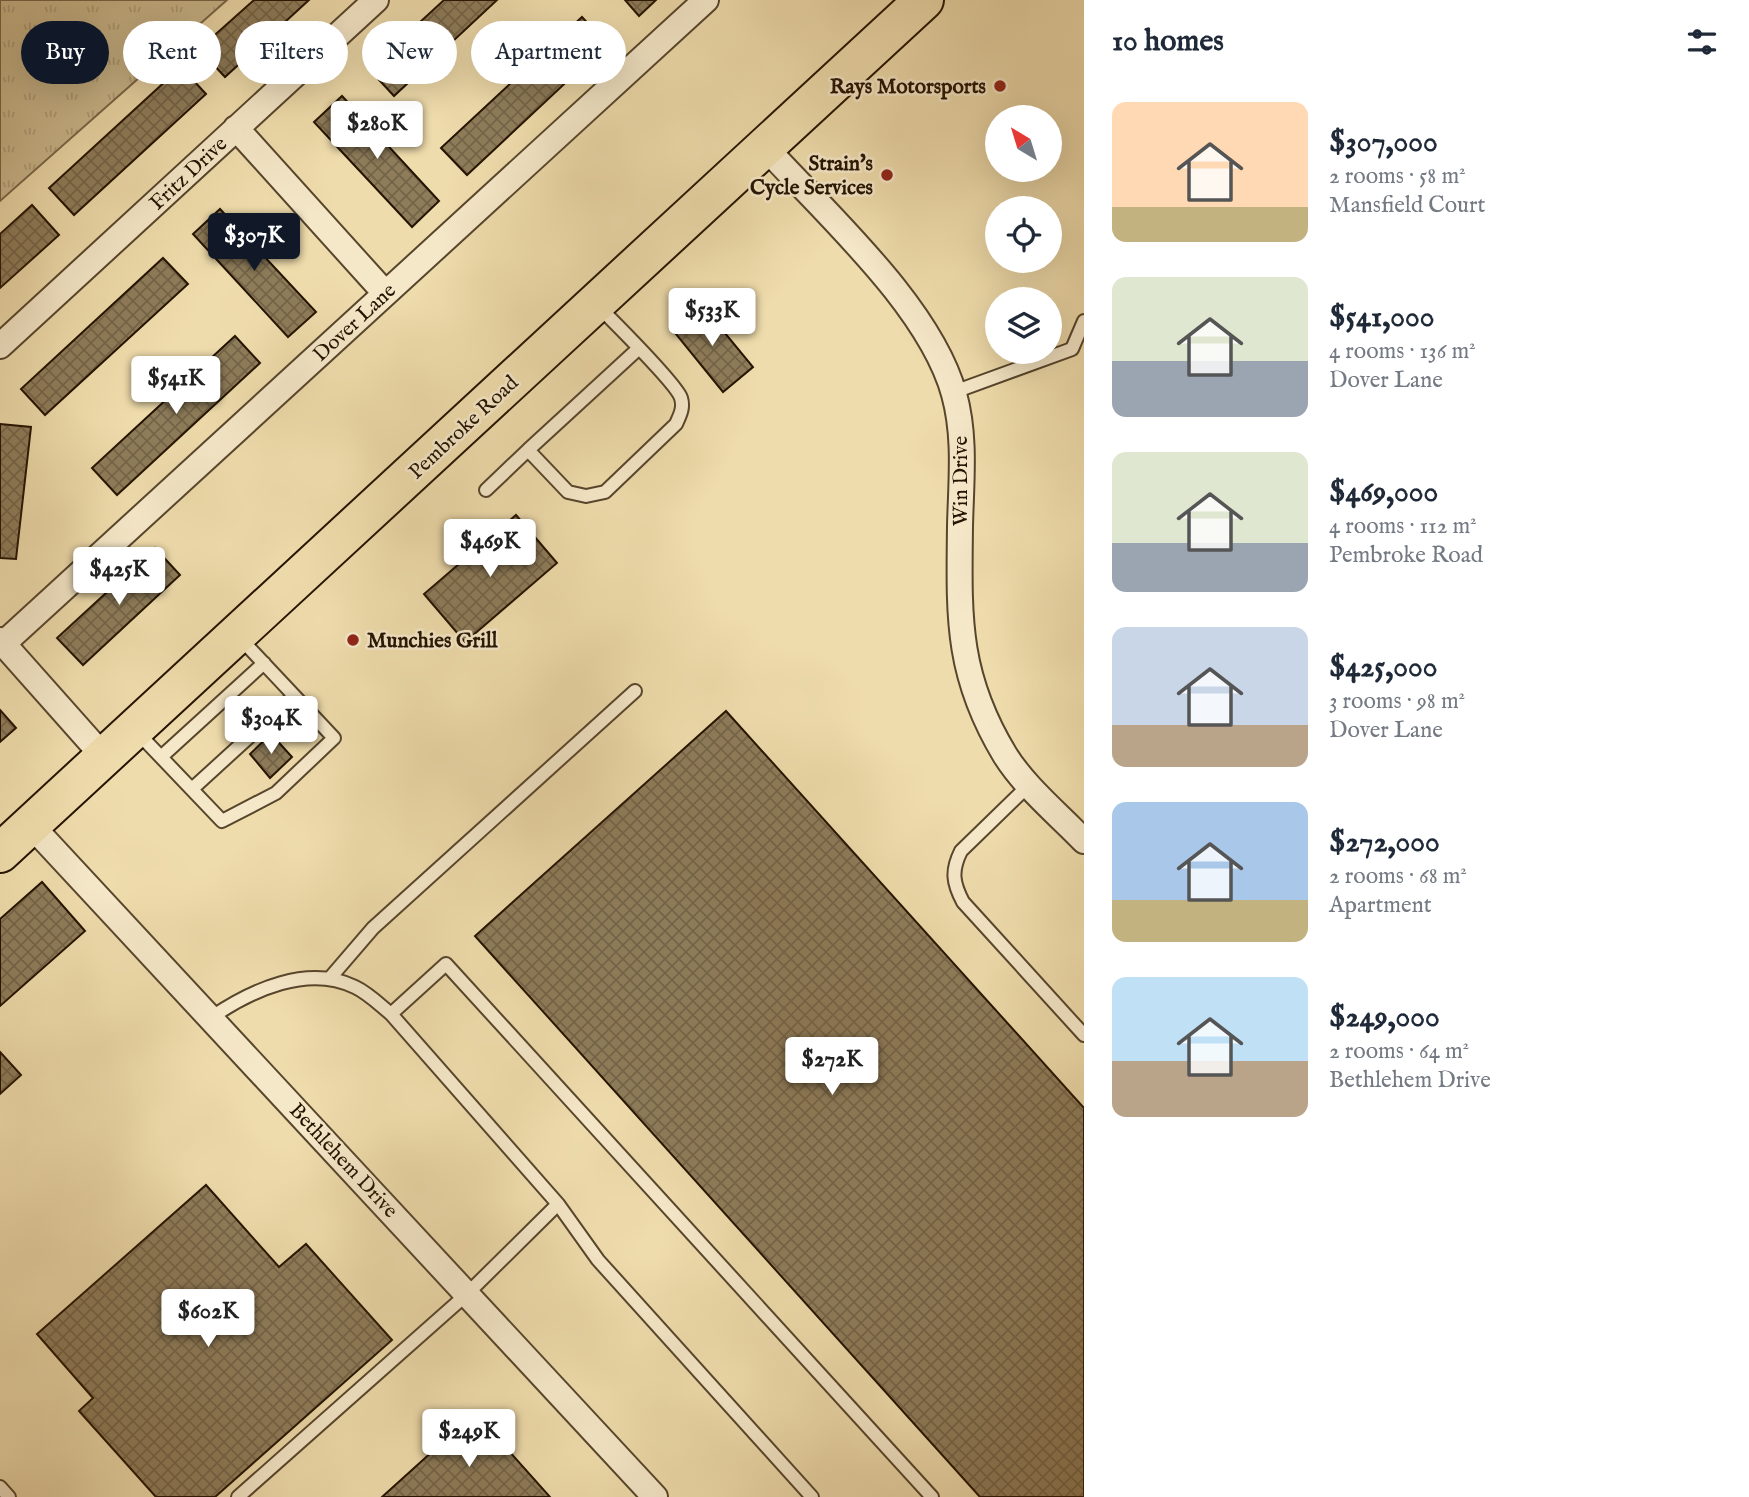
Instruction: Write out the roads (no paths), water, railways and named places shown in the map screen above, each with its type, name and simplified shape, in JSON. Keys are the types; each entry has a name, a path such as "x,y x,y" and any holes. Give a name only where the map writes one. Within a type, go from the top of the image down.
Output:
{"main road":[{"name":"Pembroke Road","path":"0,853 925,0"}],"street":[{"name":"Fritz Drive","path":"0,346 376,0"},
{"name":"Dover Lane","path":"2,642 706,0"},
{"path":"236,128 386,293"},
{"name":"Win Drive","path":"766,148 889,282 921,324 941,359 954,392 962,448 957,593 961,637 970,679 1006,757 1084,841"},
{"path":"2,642 104,757"},
{"name":"Bethlehem Drive","path":"30,824 655,1497"}],"lane":[{"path":"528,450 568,492 586,495 606,492 676,424 682,410 681,396 596,304"},
{"path":"954,392 1072,349 1084,321"},
{"path":"485,490 639,349"},
{"path":"135,729 222,821 276,793 334,738 237,634"},
{"path":"161,757 264,663"},
{"path":"330,978 401,901 635,691"},
{"path":"192,789 294,696"},
{"path":"1030,784 961,851 954,865 954,884 963,902 1084,1035"},
{"path":"391,1014 446,964 932,1497"},
{"path":"212,1017 233,1003 277,983 330,978 357,988 391,1014 558,1203 598,1260 812,1497"},
{"path":"237,1497 467,1294 558,1203"},
{"path":"0,1487 9,1497"}],"place":[{"name":"Rays Motorsports","path":"1000,86"},
{"name":"Strain's Cycle Services","path":"887,175"},
{"name":"Munchies Grill","path":"353,640"}]}
